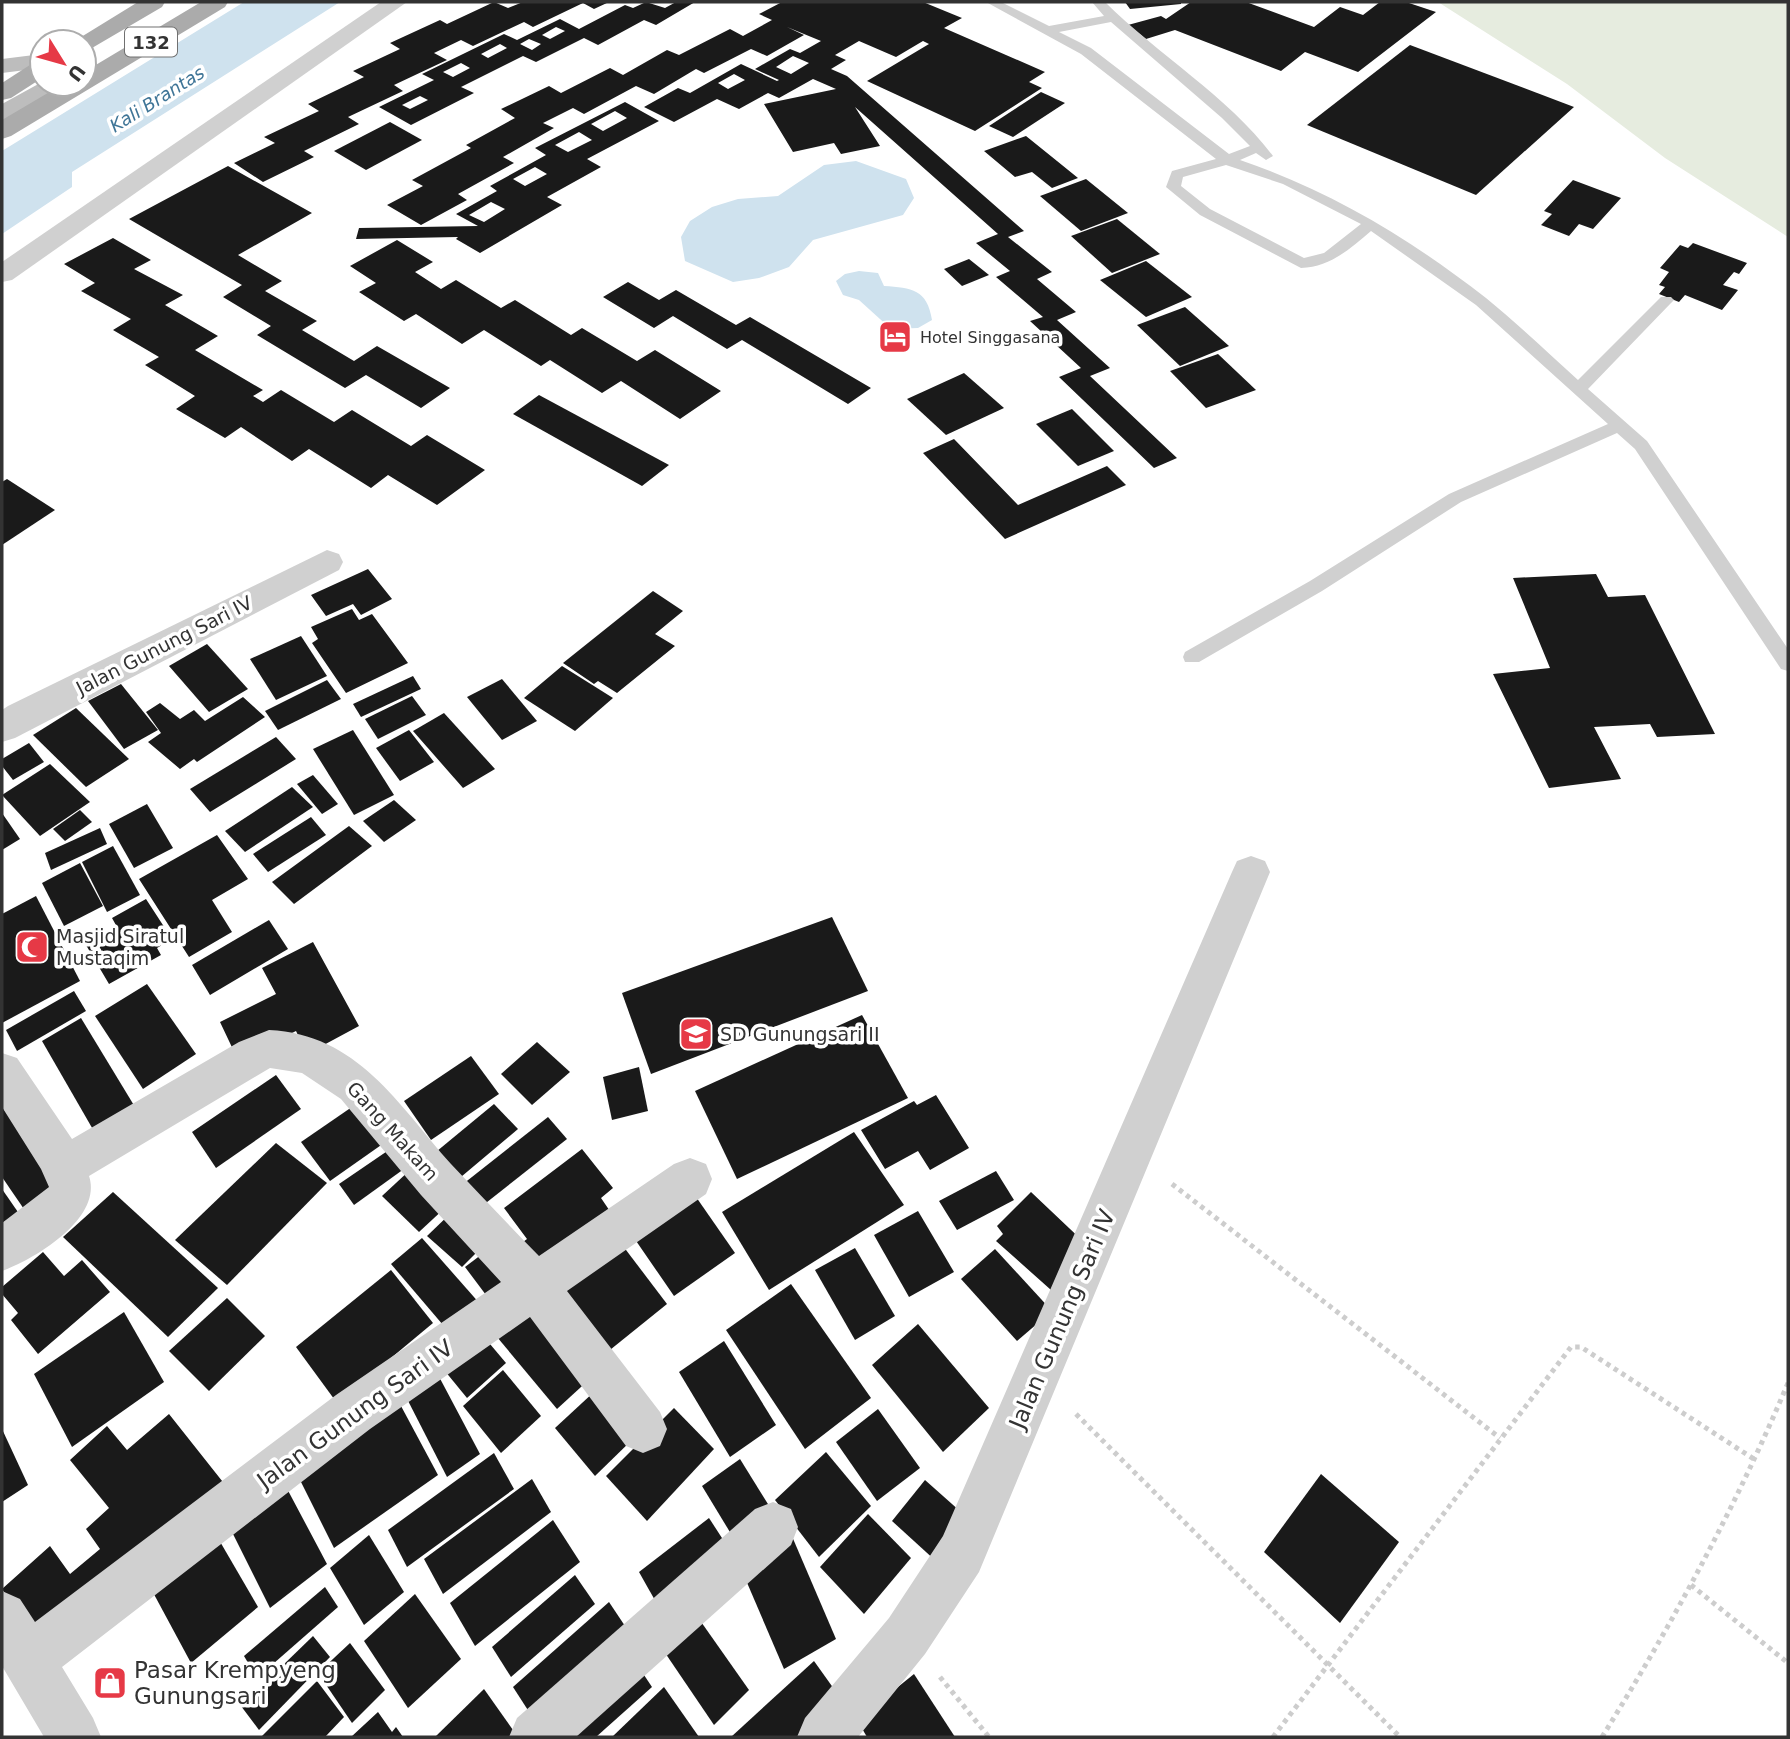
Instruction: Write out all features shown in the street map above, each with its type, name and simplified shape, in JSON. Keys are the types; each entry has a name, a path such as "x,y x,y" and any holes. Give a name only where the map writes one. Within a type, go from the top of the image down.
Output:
{"main road":[{"name":"132","path":"98,35 154,2"},
{"name":"132","path":"98,73 217,2"},
{"path":"2,93 28,77"},
{"name":"132","path":"2,131 57,98"}],"street":[{"path":"2,274 396,2"},
{"path":"98,67 124,58"},
{"path":"2,66 28,63"},
{"path":"2,114 31,98"},
{"name":"Jalan Gunung Sari IV","path":"8,713 327,562"},
{"name":"Jalan Gunung Sari IV","path":"824,1737 907,1636 961,1554 1251,872"},
{"name":"Gang Makam","path":"2,1250 50,1214 68,1181 244,1061 269,1049 290,1050 314,1058 356,1085 438,1180 536,1285 571,1337 643,1429"},
{"path":"2,1072 68,1181"},
{"name":"Jalan Gunung Sari IV","path":"28,1660 353,1412 690,1179"},
{"path":"536,1737 773,1527"},
{"path":"2,1617 74,1737"}],"lane":[{"path":"992,2 1086,51 1227,160 1288,181 1371,224 1481,302 1642,445 1788,661"},
{"path":"1098,2 1184,76 1260,147 1288,181"},
{"path":"1050,30 1114,18"},
{"path":"1260,147 1227,160 1177,174 1173,187 1205,212 1290,259 1306,263 1319,262 1371,224"},
{"path":"1579,390 1666,300"},
{"path":"1192,657 1316,586 1455,498 1621,425"}],"path":[{"path":"1132,1154 1500,1438"},
{"path":"1273,1737 1567,1350 1577,1346 1757,1461"},
{"path":"1038,1376 1400,1737"},
{"path":"1602,1737 1691,1585 1757,1461 1788,1383"},
{"path":"1691,1585 1788,1663"},
{"path":"907,1636 989,1737"}],"shaded area":[{"path":"1438,2 1788,2 1788,237 1665,158 1567,84"}],"water":[{"name":"Kali Brantas","path":"244,2 340,2 72,172 72,187 2,234 2,151 88,98 98,98 98,92"},
{"path":"856,161 906,179 914,198 903,215 813,240 789,267 759,278 733,282 685,261 681,237 690,221 712,207 738,199 778,196 824,165"},
{"path":"859,271 878,273 884,286 917,292 926,302 932,320 918,328 891,329 859,300 843,295 836,281 845,274"}],"building":[{"path":"494,2 508,8 523,2 609,2 594,9 583,3 533,27 524,22 473,46 461,40 434,53 447,60 394,85 403,91 348,117 359,124 304,151 314,157 263,182 234,163 275,143 264,137 319,111 308,104 364,77 353,71 400,49 390,43 440,20 447,24"},
{"path":"646,2 665,8 676,2 695,2 656,25 644,20 598,45 584,38 536,62 523,56 461,87 474,93 411,125 379,107 434,80 422,74 504,34 517,40 560,19 579,29 625,5 633,8","holes":["556,27 565,31 550,39 542,35","529,39 541,44 532,50 520,44","500,44 507,48 488,58 481,54","461,63 470,68 453,77 443,72","420,96 428,100 410,109 402,105"]},
{"path":"782,2 923,2 962,18 944,28 1045,72 1029,82 1042,88 975,131 867,81 929,44 923,41 896,57 859,41 835,55 846,60 831,69 847,76 1024,231 1008,237 1052,272 1037,279 1076,312 1057,320 1110,368 1090,376 1177,458 1154,468 1059,377 1081,368 1030,321 1043,317 996,277 1010,271 976,243 998,234 855,107 880,146 841,154 834,143 793,152 764,104 836,89 813,79 779,98 768,93 739,109 717,99 674,122 644,107 678,88 690,93 741,64 779,80 755,69 790,49 800,53 821,41 787,27 804,35 767,56 751,49 704,73 696,69 654,94 636,86 584,114 573,108 543,123 554,128 503,157 514,163 458,194 467,200 421,225 387,205 423,186 412,180 471,148 466,145 515,118 501,109 549,86 561,93 610,68 623,75 667,50 679,55 730,29 743,36 772,20 759,14","holes":["793,56 809,63 791,74 776,67","734,74 745,80 728,89 718,83"]},
{"path":"1125,2 1181,2 1181,4 1130,9"},
{"path":"1191,2 1246,2 1314,27 1340,7 1363,15 1380,2 1406,2 1436,12 1358,72 1305,52 1281,71 1175,30 1146,39 1128,25 1161,16 1166,19"},
{"path":"1410,45 1574,107 1476,195 1307,125"},
{"path":"1041,92 1065,103 1013,137 989,126"},
{"path":"625,102 659,121 587,159 601,167 547,197 562,205 480,253 456,239 458,237 356,239 359,228 478,226 456,214 497,191 490,186 546,155 535,148","holes":["615,111 627,118 603,131 591,124","579,132 592,140 568,152 555,145","535,167 547,174 525,186 513,179","491,202 505,209 484,222 469,215"]},
{"path":"390,122 422,140 366,170 334,151"},
{"path":"1026,136 1078,178 1052,188 1032,172 1015,177 984,151"},
{"path":"228,166 312,213 238,255 282,281 265,291 317,321 302,330 354,361 377,346 450,388 421,408 366,375 345,388 257,335 271,326 223,297 242,285 129,219"},
{"path":"1086,179 1128,213 1081,231 1040,196"},
{"path":"1573,180 1621,198 1593,229 1579,224 1569,236 1541,225 1552,214 1544,211"},
{"path":"1117,219 1160,254 1112,273 1071,236"},
{"path":"113,238 151,260 134,269 183,295 165,305 218,336 195,350 263,390 253,396 263,402 281,390 334,422 352,410 411,446 427,435 485,470 437,505 388,475 371,488 309,449 292,461 241,427 225,438 176,409 195,396 145,365 159,357 113,330 131,319 81,291 95,283 64,264"},
{"path":"397,240 433,262 415,272 441,289 456,280 501,308 515,300 571,335 582,328 637,361 655,350 721,391 680,419 621,381 602,393 550,360 541,366 484,330 462,344 416,314 404,321 359,292 376,283 350,266"},
{"path":"1693,243 1747,263 1739,274 1734,272 1723,285 1738,290 1722,310 1685,295 1679,302 1659,294 1665,287 1659,285 1669,272 1660,268 1680,245 1688,248"},
{"path":"969,259 989,275 962,286 944,269"},
{"path":"1146,261 1192,297 1146,317 1100,280"},
{"path":"628,282 659,300 676,290 736,325 750,317 871,388 848,404 742,340 727,349 673,316 654,328 603,297"},
{"path":"1185,307 1229,346 1180,366 1137,325"},
{"path":"1218,354 1256,390 1206,408 1170,371"},
{"path":"964,373 1004,408 946,435 907,399"},
{"path":"539,395 669,465 642,486 513,414"},
{"path":"1072,409 1114,451 1078,466 1036,424"},
{"path":"954,439 1018,505 1107,466 1126,485 1005,539 923,453"},
{"path":"7,479 55,510 2,545 2,482"},
{"path":"368,569 392,599 361,615 353,604 326,616 311,595"},
{"path":"1596,574 1608,597 1645,595 1715,734 1657,737 1650,724 1594,727 1621,779 1549,788 1493,674 1550,668 1513,578"},
{"path":"653,591 683,611 655,634 675,646 617,693 598,681 594,684 563,663"},
{"path":"352,609 359,620 372,614 408,663 346,693 312,643 318,639 311,627"},
{"path":"301,636 327,676 276,700 250,659"},
{"path":"207,644 248,689 209,712 169,666"},
{"path":"562,666 613,698 575,731 524,698"},
{"path":"413,676 421,689 361,717 353,704"},
{"path":"502,679 537,721 502,740 467,697"},
{"path":"327,680 341,699 278,730 265,711"},
{"path":"121,684 158,730 124,749 88,701"},
{"path":"412,696 426,715 378,739 365,719"},
{"path":"243,697 265,717 197,762 194,759 180,769 148,742 161,733 146,712 160,703 180,719 194,710 205,721"},
{"path":"76,708 129,759 86,787 33,735"},
{"path":"444,713 495,769 463,788 413,731"},
{"path":"353,730 394,795 354,815 313,749"},
{"path":"409,730 434,762 400,781 376,748"},
{"path":"276,737 296,759 210,812 190,789"},
{"path":"29,743 44,762 13,780 2,766 2,759"},
{"path":"50,764 90,802 40,836 2,795"},
{"path":"313,775 338,804 322,814 297,784"},
{"path":"292,787 313,807 245,852 225,831"},
{"path":"394,800 416,820 384,842 363,821"},
{"path":"147,804 173,848 134,868 109,824"},
{"path":"80,810 92,822 65,841 53,829"},
{"path":"2,813 20,839 2,850"},
{"path":"311,817 326,835 268,872 253,854"},
{"path":"349,826 372,846 294,904 272,882"},
{"path":"100,828 107,844 51,870 45,853"},
{"path":"217,835 248,879 212,900 232,932 189,957 139,879"},
{"path":"113,846 140,895 107,912 82,862"},
{"path":"80,863 103,906 64,926 42,883"},
{"name":"Masjid Siratul Mustaqim","path":"36,896 80,981 2,1023 2,914"},
{"path":"146,899 172,939 157,948 161,955 109,984 86,945 117,927 112,918"},
{"name":"SD Gunungsari II","path":"832,917 868,991 651,1074 622,993"},
{"path":"269,920 288,949 210,995 192,965"},
{"path":"313,942 359,1026 307,1054 296,1031 238,1060 220,1022 276,994 262,968"},
{"path":"147,984 196,1054 143,1089 95,1016"},
{"path":"74,991 86,1011 17,1051 6,1030"},
{"path":"862,1015 908,1098 737,1179 695,1091"},
{"path":"81,1018 135,1107 95,1133 42,1041"},
{"path":"537,1042 570,1072 532,1105 501,1074"},
{"path":"471,1056 499,1094 431,1140 404,1101"},
{"path":"639,1067 648,1111 612,1120 603,1077"},
{"path":"276,1075 301,1109 216,1168 192,1132"},
{"path":"936,1095 969,1148 930,1170 918,1151 885,1169 861,1130 914,1101 917,1105"},
{"path":"365,1098 394,1136 330,1181 301,1142"},
{"path":"2,1103 64,1188 28,1215 2,1177"},
{"path":"494,1104 518,1129 449,1187 425,1161"},
{"path":"548,1117 567,1139 477,1210 458,1188"},
{"path":"854,1132 904,1205 769,1290 722,1212"},
{"path":"402,1141 415,1161 354,1205 339,1184"},
{"path":"276,1143 327,1183 227,1285 175,1240"},
{"path":"582,1149 613,1188 601,1198 618,1223 538,1276 519,1245 527,1239 504,1208"},
{"path":"410,1170 447,1206 419,1232 382,1196"},
{"path":"996,1171 1014,1200 957,1230 939,1201"},
{"path":"2,1189 20,1215 2,1228"},
{"path":"113,1192 218,1288 168,1337 63,1237"},
{"path":"1031,1192 1088,1246 1060,1298 996,1241 1003,1234 997,1226"},
{"path":"694,1194 735,1253 674,1296 632,1235"},
{"path":"454,1210 488,1241 462,1267 427,1236"},
{"path":"918,1211 954,1272 909,1297 874,1235"},
{"path":"422,1238 481,1305 449,1332 391,1264"},
{"path":"494,1245 524,1283 495,1307 465,1267"},
{"path":"623,1246 667,1304 600,1358 556,1298"},
{"path":"855,1248 895,1316 855,1340 815,1270"},
{"path":"995,1249 1052,1311 1017,1341 961,1279"},
{"path":"43,1252 64,1276 82,1260 110,1292 38,1354 11,1320 18,1313 2,1294 2,1287"},
{"path":"391,1270 433,1323 337,1403 296,1347"},
{"path":"791,1284 871,1398 805,1449 726,1330"},
{"path":"227,1298 265,1336 209,1391 169,1351"},
{"path":"526,1301 593,1376 557,1409 492,1331"},
{"path":"124,1312 164,1382 72,1447 34,1374"},
{"path":"918,1324 989,1408 943,1452 872,1365"},
{"path":"479,1331 506,1363 467,1398 440,1365"},
{"path":"724,1341 776,1425 730,1457 679,1372"},
{"path":"503,1370 541,1416 501,1453 463,1406"},
{"path":"436,1371 480,1454 447,1477 403,1391"},
{"path":"595,1391 635,1437 595,1476 555,1428"},
{"path":"401,1406 438,1475 334,1548 298,1476"},
{"path":"674,1408 714,1449 647,1521 606,1476"},
{"path":"878,1409 920,1468 877,1501 836,1442"},
{"path":"169,1414 230,1491 31,1633 2,1589 50,1546 70,1574 100,1549 86,1529 109,1508 70,1460 107,1426 127,1450"},
{"path":"2,1429 28,1485 2,1502"},
{"path":"826,1452 871,1506 819,1557 775,1500"},
{"path":"494,1453 514,1489 407,1567 388,1530"},
{"path":"740,1459 776,1517 739,1547 702,1486"},
{"path":"1321,1474 1399,1542 1340,1623 1264,1552"},
{"path":"532,1479 551,1512 443,1594 424,1559"},
{"path":"925,1480 970,1520 937,1562 892,1521"},
{"path":"284,1483 327,1564 270,1608 228,1524"},
{"path":"868,1514 911,1558 864,1614 820,1567"},
{"path":"709,1518 733,1555 661,1611 639,1572"},
{"path":"553,1520 580,1562 475,1646 450,1603"},
{"path":"215,1533 258,1607 191,1663 149,1585"},
{"path":"791,1534 836,1639 784,1669 739,1564"},
{"path":"369,1535 404,1592 364,1625 330,1568"},
{"path":"575,1575 595,1604 511,1677 492,1647"},
{"path":"325,1587 338,1607 257,1678 244,1656"},
{"path":"415,1594 461,1659 408,1708 364,1641"},
{"path":"609,1602 629,1632 533,1718 513,1687"},
{"path":"692,1609 749,1690 714,1725 657,1641"},
{"path":"313,1636 330,1657 259,1730 241,1706"},
{"path":"350,1643 385,1690 352,1723 318,1673"},
{"path":"634,1660 652,1687 596,1737 548,1737"},
{"path":"814,1661 844,1703 807,1737 731,1737"},
{"path":"914,1674 955,1737 867,1737 857,1720"},
{"path":"317,1681 344,1717 325,1737 261,1737"},
{"path":"664,1687 699,1737 612,1737"},
{"path":"484,1689 518,1737 435,1737"},
{"path":"378,1712 392,1732 396,1727 403,1737 351,1737"}],"place":[{"name":"Hotel Singgasana","path":"895,337"},
{"name":"Masjid Siratul Mustaqim","path":"32,947"},
{"name":"SD Gunungsari II","path":"696,1034"},
{"name":"Pasar Krempyeng Gunungsari","path":"110,1683"}]}
